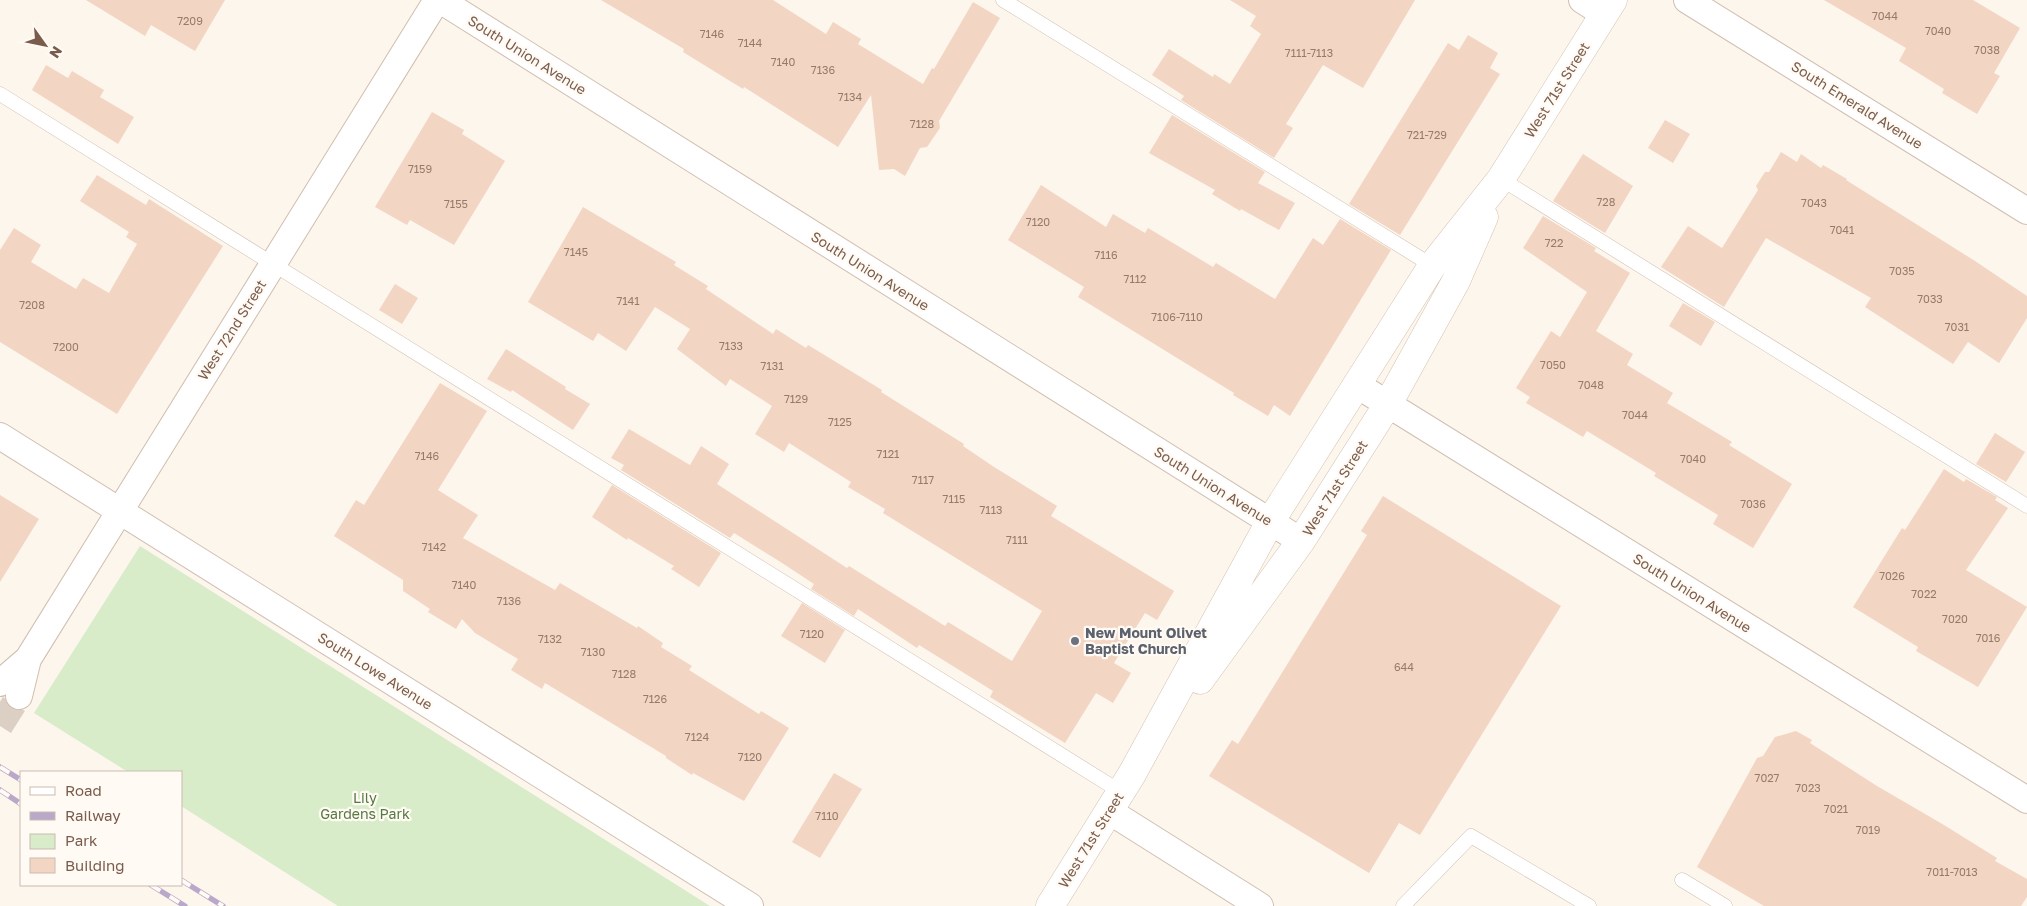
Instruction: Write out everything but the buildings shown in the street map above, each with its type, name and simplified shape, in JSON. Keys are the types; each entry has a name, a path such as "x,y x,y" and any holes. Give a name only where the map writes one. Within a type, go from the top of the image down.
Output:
{"main road":[{"name":"West 71st Street","path":"1121,792 1301,541 1388,404 1456,281 1501,179 1600,5"},
{"name":"West 71st Street","path":"1050,906 1121,792 1270,522 1432,266 1501,179"}],"street":[{"name":"West 72nd Street","path":"9,689 438,0"},
{"name":"South Union Avenue","path":"438,0 1301,541"},
{"name":"South Emerald Avenue","path":"1687,0 2027,211"},
{"name":"South Union Avenue","path":"1358,385 2027,800"},
{"name":"South Lowe Avenue","path":"0,436 750,906"},
{"path":"1121,792 1260,906"}],"lane":[{"path":"1003,0 1456,281"},
{"path":"0,94 1121,792"},
{"path":"1501,179 2027,506"},
{"path":"1411,904 1471,836 1589,906"},
{"path":"1682,880 1725,906"}],"green space":[{"name":"Lily Gardens Park","path":"140,546 710,906 338,906 182,807 182,771 126,771 34,713"}],"tunnel":[{"path":"0,726 19,696"}],"railway":[{"path":"0,767 20,779"},
{"path":"0,790 20,803"},
{"path":"182,881 223,906"},
{"path":"153,886 185,906"}],"place":[{"name":"New Mount Olivet Baptist Church","path":"1075,641"}]}
